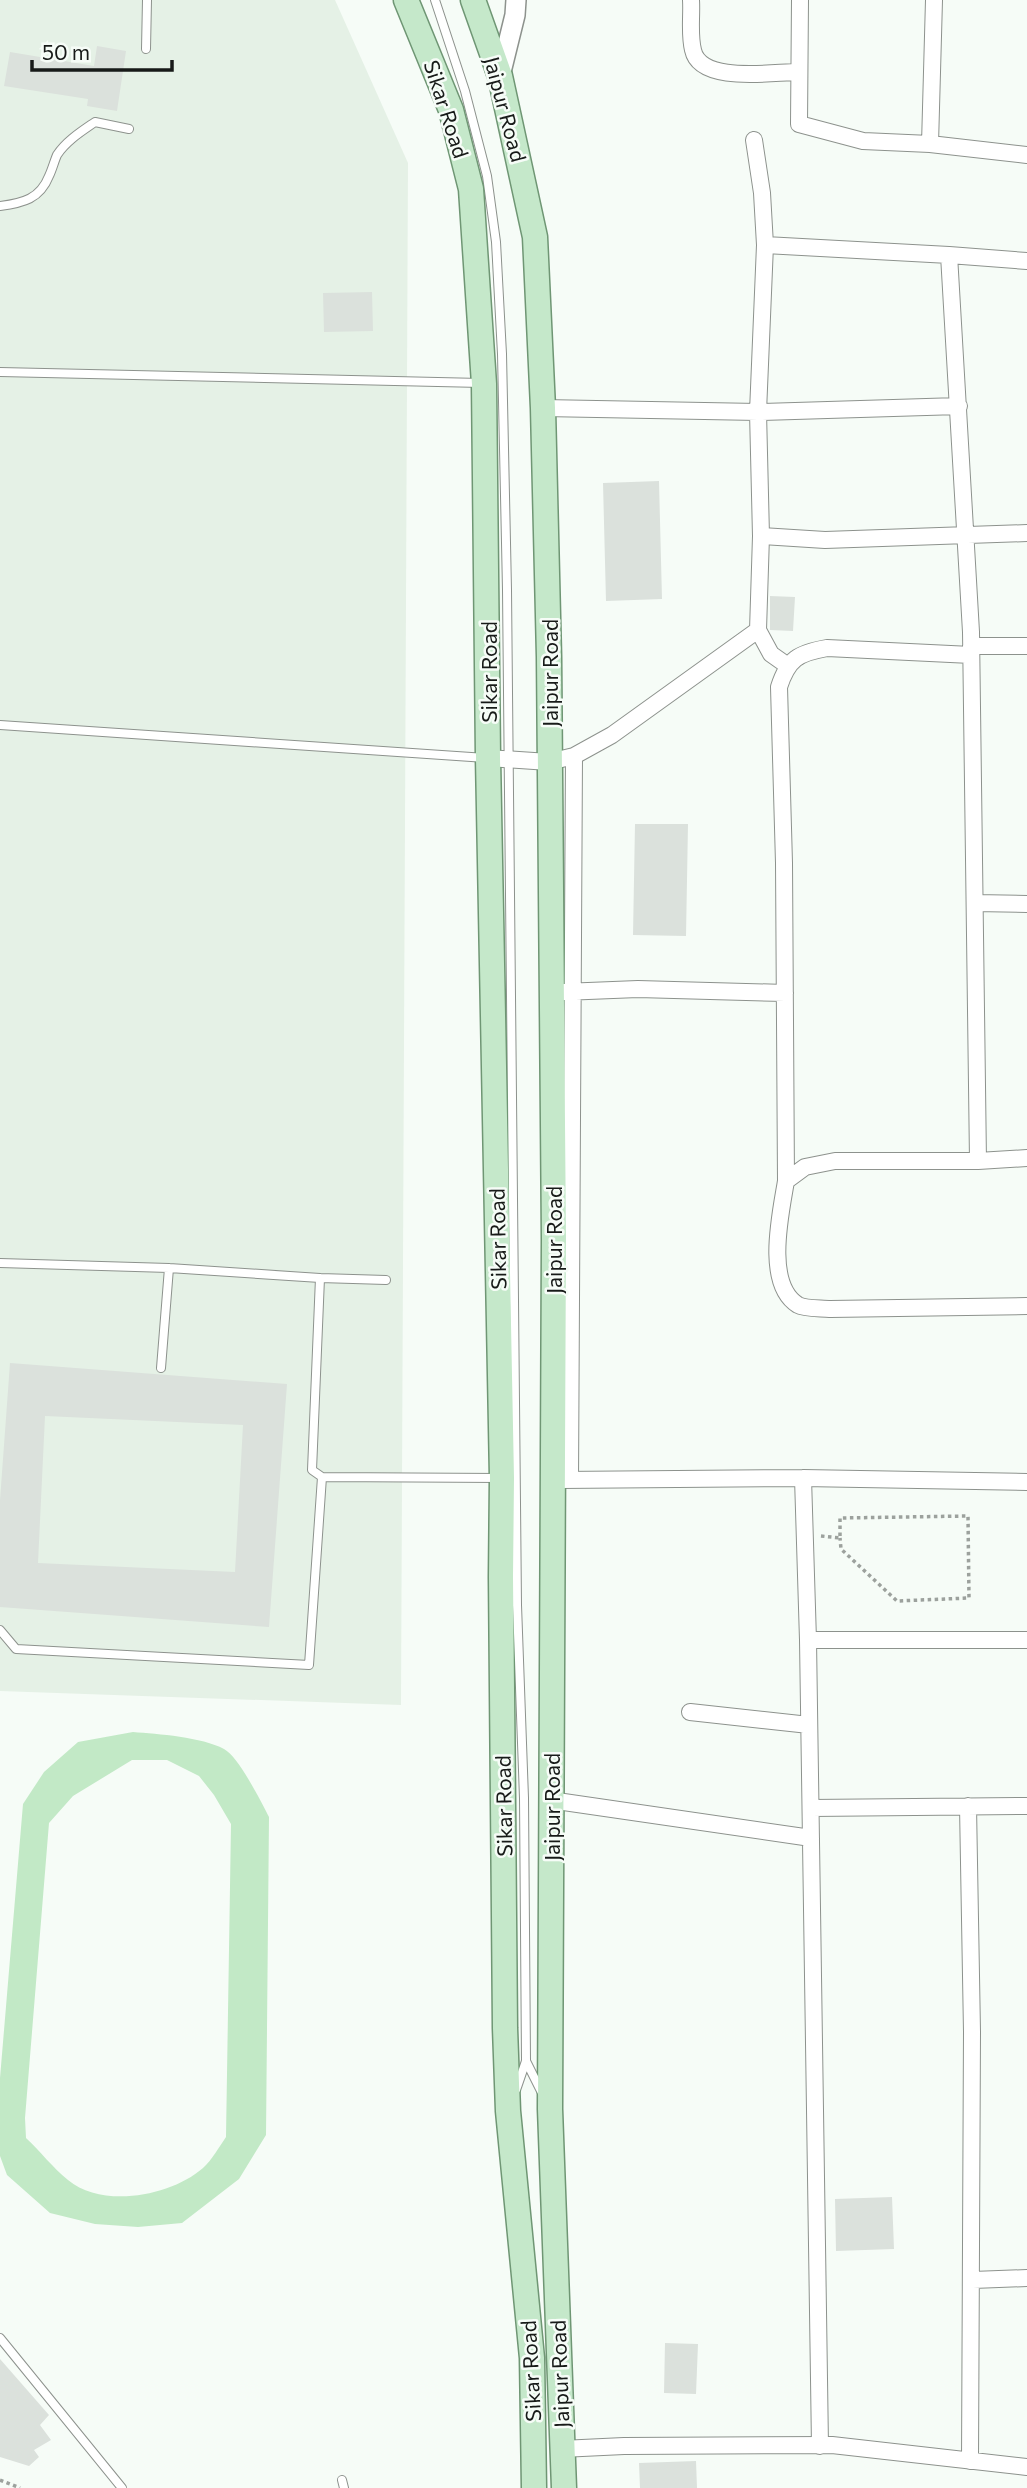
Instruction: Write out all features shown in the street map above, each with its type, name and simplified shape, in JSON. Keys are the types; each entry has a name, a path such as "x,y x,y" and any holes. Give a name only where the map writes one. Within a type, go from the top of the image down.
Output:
{"main road":[{"name":"Sikar Road","path":"406,0 451,110 471,189 484,383 498,759 502,1478 500,1577 508,2111 532,2358 534,2488"},
{"name":"Jaipur Road","path":"472,0 500,76 535,237 543,408 549,762 562,992 554,1225 561,1480 551,1800 550,2109 564,2488"}],"street":[{"path":"500,76 515,15 516,0"},
{"path":"691,0 693,51 702,65 723,74 798,72"},
{"path":"800,0 799,124 863,141 930,144 1027,155"},
{"path":"930,144 934,0"},
{"path":"754,140 762,193 765,245 758,412 761,536 758,630 771,654 788,667"},
{"path":"765,245 1027,261"},
{"path":"949,255 967,536 971,651 978,1161"},
{"path":"543,408 758,412 958,407"},
{"path":"761,536 825,540 1027,533"},
{"path":"498,759 549,762 574,756 612,735 758,630"},
{"path":"1027,646 971,651 827,648 806,652 794,659 779,687 786,1181 778,1230 779,1273 785,1292 799,1306 830,1309 1027,1306"},
{"path":"574,756 562,992 638,989 785,993"},
{"path":"975,903 1027,904"},
{"path":"786,1181 806,1167 835,1161 978,1161 1027,1158"},
{"path":"561,1480 803,1478 1027,1482"},
{"path":"803,1478 811,1808 820,2445"},
{"path":"808,1640 1027,1640"},
{"path":"690,1712 809,1725"},
{"path":"551,1800 811,1838"},
{"path":"968,1806 972,2032 970,2462"},
{"path":"811,1808 1027,1806"},
{"path":"972,2280 1027,2278"},
{"path":"561,2449 820,2445 1027,2467"}],"lane":[{"path":"146,49 147,0"},
{"path":"435,0 465,91 487,176 496,242 502,354 498,759 517,1605 524,1798 526,2061 508,2111"},
{"path":"0,206 15,205 38,196 48,180 58,154 76,135 95,122 129,129"},
{"path":"0,372 484,383"},
{"path":"0,724 498,759"},
{"path":"0,1263 169,1268 386,1280"},
{"path":"161,1368 169,1268"},
{"path":"320,1278 312,1470 322,1477 502,1478"},
{"path":"0,1630 16,1648 309,1665 322,1477"},
{"path":"526,2061 550,2109"},
{"path":"0,2338 122,2488"}],"path":[{"path":"968,1516 969,1598 897,1601 841,1549 840,1538 840,1518 968,1516"},
{"path":"805,1535 840,1538"},
{"path":"0,2480 20,2488"}],"shaded area":[{"path":"0,0 335,0 408,163 401,1705 0,1691"}],"green space":[{"path":"133,1732 180,1737 215,1745 224,1749 236,1761 269,1817 266,2135 239,2179 182,2223 138,2227 95,2224 50,2213 7,2175 0,2156 0,2078 23,1804 44,1772 78,1742","holes":["132,1760 167,1760 199,1776 231,1824 226,2137 203,2168 173,2186 137,2195 99,2194 68,2180 26,2138 25,2118 49,1823 73,1796"]}],"building":[{"path":"97,46 126,51 117,111 87,106 88,99 4,86 10,52 94,66"},
{"path":"372,292 373,331 324,332 323,293"},
{"path":"659,481 662,599 606,601 603,483"},
{"path":"770,596 795,597 793,631 770,630"},
{"path":"635,824 688,824 686,936 633,935"},
{"path":"10,1363 287,1384 269,1627 0,1607 0,1500","holes":["45,1416 243,1425 235,1572 38,1563"]},
{"path":"892,2197 894,2249 836,2251 835,2199"},
{"path":"665,2343 698,2344 696,2394 664,2393"},
{"path":"0,2359 49,2415 40,2425 51,2440 34,2450 39,2457 29,2466 0,2457"},
{"path":"696,2461 697,2488 640,2488 639,2463"}]}
